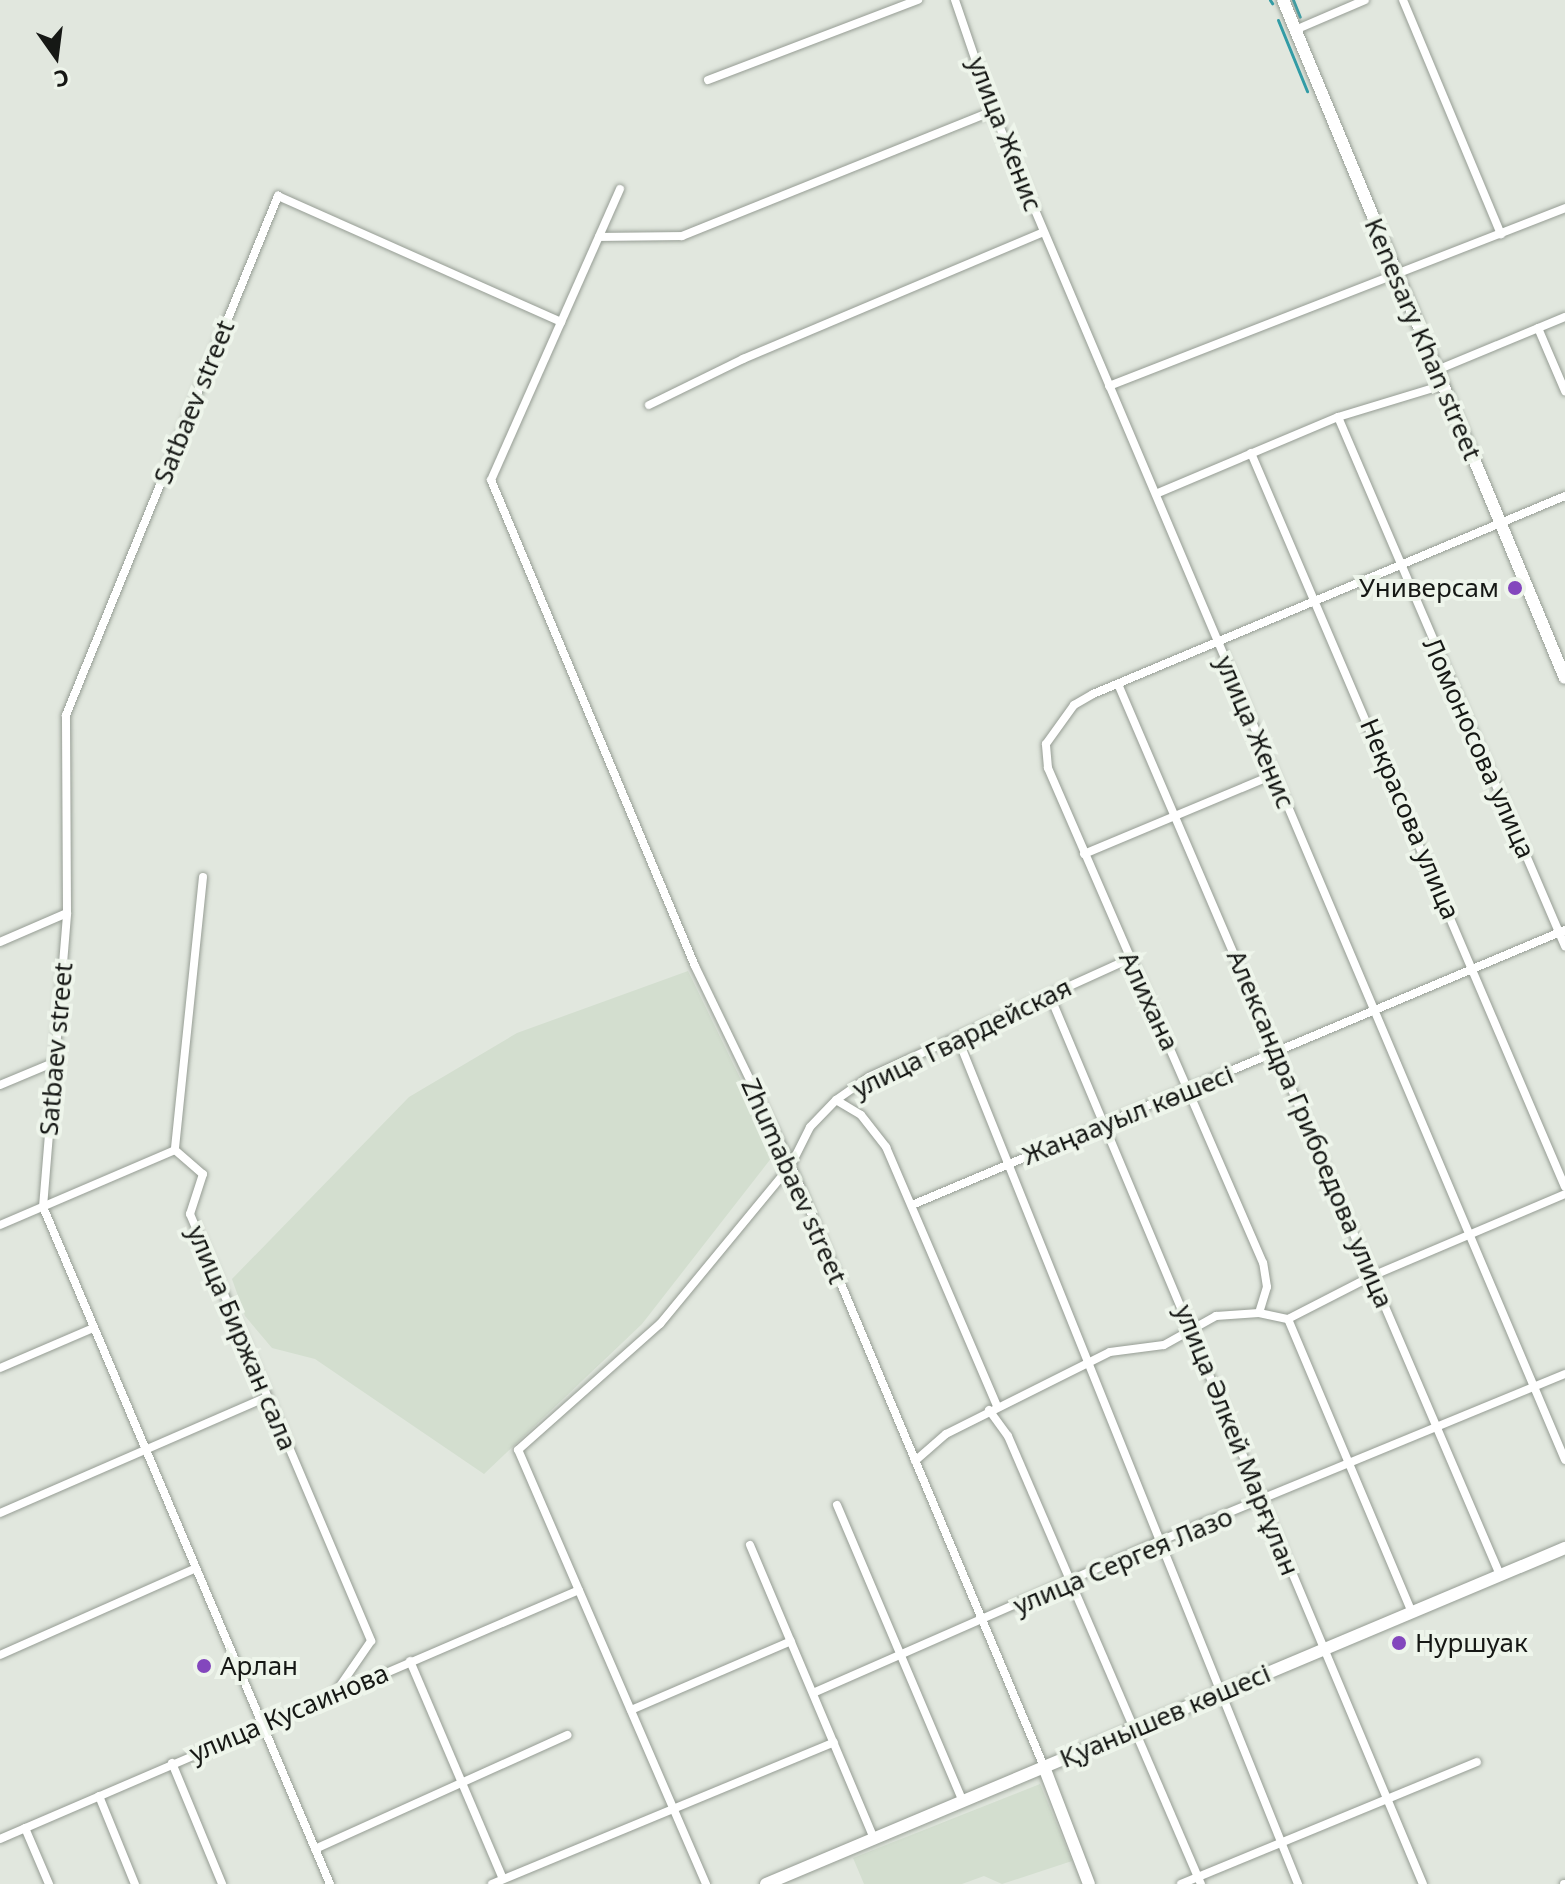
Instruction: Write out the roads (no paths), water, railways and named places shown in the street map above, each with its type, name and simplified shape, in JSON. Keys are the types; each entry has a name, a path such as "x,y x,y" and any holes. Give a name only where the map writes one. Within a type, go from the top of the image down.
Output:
{"street":[{"path":"708,80 918,0"},
{"name":"улица Женис","path":"955,0 993,111 1043,232 1158,493 1216,642 1565,1460"},
{"name":"Kenesary Khan street","path":"1283,0 1499,522 1561,654 1565,678"},
{"path":"1295,30 1365,0"},
{"path":"1403,0 1501,234"},
{"path":"599,237 682,236 993,111"},
{"path":"561,322 620,189"},
{"name":"Satbaev street","path":"330,1884 91,1329 43,1207 67,913 66,715 278,196 561,322"},
{"path":"1109,386 1565,208"},
{"path":"649,405 743,359 1043,232"},
{"path":"1437,370 1565,317"},
{"name":"Zhumabaev street","path":"561,322 491,480 695,966 791,1165 1044,1767 1089,1884"},
{"path":"1538,328 1565,391"},
{"path":"1158,493 1338,417 1443,385"},
{"name":"Ломоносова улица","path":"1338,417 1399,565 1562,932 1565,946"},
{"name":"Некрасова улица","path":"1251,453 1317,601 1565,1187"},
{"path":"1118,684 1565,496"},
{"name":"Алихана","path":"1118,684 1074,705 1051,735 1048,768 1263,1263 1267,1287 1259,1313"},
{"name":"Александра Грибоедова улица","path":"1118,684 1177,815 1500,1575"},
{"path":"1084,854 1273,775"},
{"path":"0,1225 175,1150 203,877"},
{"path":"0,942 67,913"},
{"name":"Жаңаауыл көшесі","path":"912,1205 1562,932"},
{"name":"улица Гвардейская","path":"579,1590 518,1450 660,1324 791,1165 810,1127 836,1100 869,1077 1129,959"},
{"name":"улица Әлкей Марғұлан","path":"1050,996 1423,1884"},
{"path":"958,1039 1298,1884"},
{"path":"0,1085 55,1062"},
{"path":"836,1100 872,1127 912,1205 993,1408 1008,1436 1200,1880"},
{"name":"улица Биржан сала","path":"175,1150 203,1174 190,1214 371,1641 336,1692"},
{"path":"915,1461 946,1434 1087,1361 1110,1352 1164,1345 1216,1316 1259,1313 1288,1319 1372,1276 1565,1194"},
{"path":"1288,1319 1412,1612"},
{"path":"0,1368 91,1329"},
{"name":"улица Сергея Лазо","path":"813,1693 1072,1584 1162,1540 1262,1502 1565,1374"},
{"path":"0,1513 267,1397"},
{"path":"837,1505 962,1800"},
{"path":"750,1545 874,1838"},
{"name":"Қуанышев көшесі","path":"766,1884 1565,1548"},
{"path":"0,1655 196,1568"},
{"path":"579,1590 706,1884"},
{"name":"улица Кусаинова","path":"0,1839 260,1724 579,1590"},
{"path":"631,1710 791,1641"},
{"path":"410,1661 503,1879"},
{"path":"315,1849 568,1735"},
{"path":"492,1884 834,1742"},
{"path":"1181,1884 1200,1880 1281,1842 1477,1762"},
{"path":"172,1763 222,1884"},
{"path":"99,1796 135,1884"},
{"path":"25,1828 49,1884"}],"waterway":[{"path":"1293,0 1300,17"},
{"path":"1278,20 1307,91"}],"place":[{"name":"Универсам","path":"1515,588"},
{"name":"Нуршуак","path":"1399,1643"},
{"name":"Арлан","path":"204,1666"}]}
